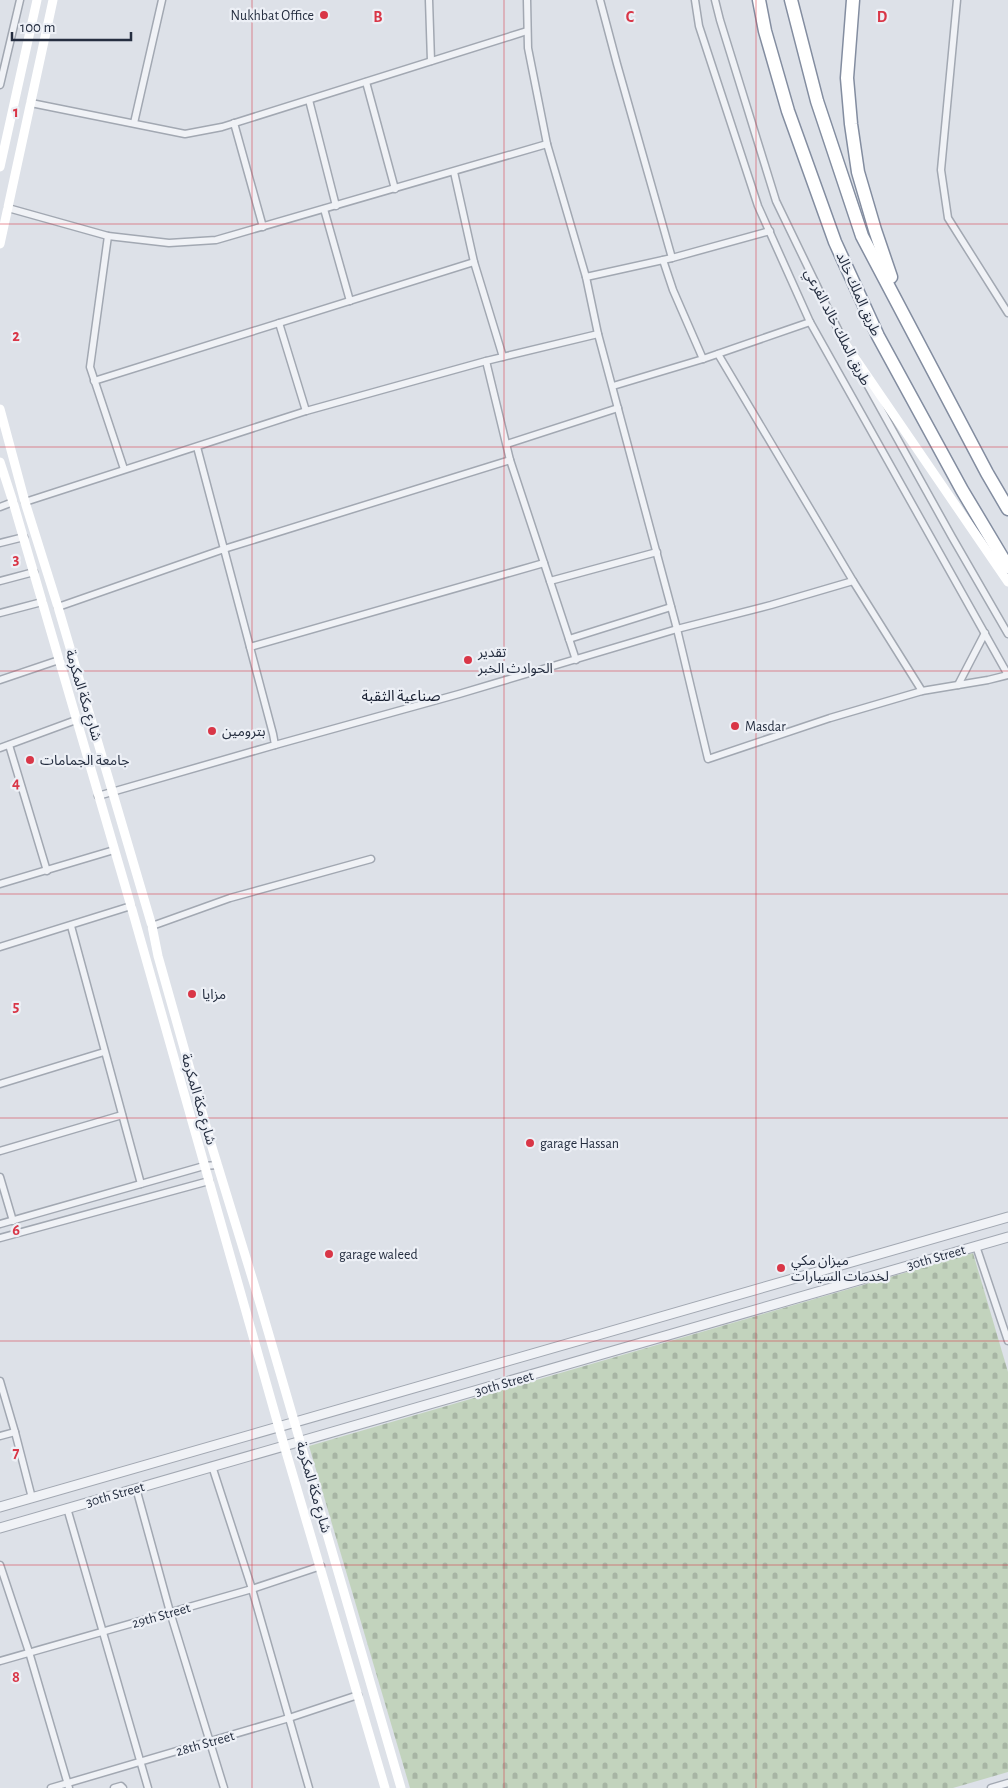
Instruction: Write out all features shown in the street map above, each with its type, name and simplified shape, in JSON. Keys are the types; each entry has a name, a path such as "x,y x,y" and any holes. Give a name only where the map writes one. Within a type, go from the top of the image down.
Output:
{"highway":[{"name":"طريق الملك خالد","path":"760,0 765,31 788,111 835,242 878,336 962,490 1008,566"},
{"name":"طريق الملك خالد","path":"791,0 817,102 862,236 987,473 1008,509"},
{"path":"855,0 847,78 858,172 875,230 906,320"}],"main road":[{"path":"0,167 37,0"},
{"path":"0,244 53,0"},
{"path":"844,342 1008,582"},
{"name":"شارع مكة المكرمة","path":"0,410 25,502 58,606 152,926 158,956 217,1165 401,1788"},
{"name":"شارع مكة المكرمة","path":"0,462 24,537 204,1166 210,1181 279,1428 385,1788"},
{"path":"58,656 63,651 74,663"}],"street":[{"path":"0,85 1,72 20,0"},
{"path":"134,123 162,0"},
{"path":"429,0 431,61"},
{"path":"527,0 526,31 528,48 547,144 586,277 598,334 677,629 708,759 830,718 922,691 1008,675 810,322 758,206 699,26 695,0"},
{"path":"600,0 672,258"},
{"name":"طريق الملك خالد الفرعي","path":"716,0 720,20 776,202 844,342 1008,634"},
{"path":"957,0 941,170 948,218 1008,314"},
{"path":"31,103 186,134 234,123 526,31"},
{"path":"366,82 395,189"},
{"path":"309,100 336,206"},
{"path":"234,123 263,227"},
{"path":"8,208 108,236 169,243 216,240 547,144"},
{"path":"454,172 474,262 503,357"},
{"path":"324,209 350,301"},
{"path":"586,277 672,258 770,231"},
{"path":"108,236 90,367 124,469"},
{"path":"663,260 673,290 703,359"},
{"path":"94,381 474,262"},
{"path":"613,386 703,359 810,322"},
{"path":"279,323 306,411"},
{"path":"25,502 306,411 486,361 598,334"},
{"path":"718,354 853,581 922,691"},
{"path":"486,361 510,460 576,660"},
{"path":"507,444 618,408"},
{"path":"197,447 275,745"},
{"path":"58,606 224,549 510,460"},
{"path":"0,507 13,502"},
{"path":"0,544 24,537"},
{"path":"550,581 657,552"},
{"path":"250,647 544,563"},
{"path":"0,581 34,572"},
{"path":"98,796 576,660 677,629 771,605 853,581"},
{"path":"0,613 42,602"},
{"path":"569,639 671,607"},
{"path":"958,685 985,633"},
{"path":"0,680 58,656"},
{"path":"0,748 76,720"},
{"path":"10,745 46,871"},
{"path":"0,884 114,850"},
{"path":"152,926 230,898 371,859"},
{"path":"0,947 131,906"},
{"path":"71,926 141,1184"},
{"path":"0,1084 104,1052"},
{"path":"0,1151 122,1115"},
{"path":"0,1224 204,1166 217,1165"},
{"path":"0,1177 13,1221"},
{"path":"0,1238 210,1181"},
{"name":"30th Street","path":"0,1508 1008,1217"},
{"name":"30th Street","path":"0,1528 1008,1237"},
{"path":"976,1246 1008,1340"},
{"path":"0,1381 32,1498"},
{"path":"0,1436 15,1432"},
{"path":"212,1466 252,1589 309,1788"},
{"path":"136,1488 170,1612 224,1788"},
{"path":"67,1508 148,1788"},
{"path":"0,1565 29,1652 68,1785"},
{"name":"29th Street","path":"0,1661 252,1589 321,1566"},
{"name":"28th Street","path":"51,1788 68,1785 210,1742 358,1695"},
{"path":"991,1788 1008,1783"},
{"path":"114,1788 121,1786 123,1788"}],"green space":[{"path":"973,1253 1008,1372 1008,1772 953,1788 410,1788 309,1446"}],"place":[{"name":"Nukhbat Office","path":"324,15"},
{"name":"تقدير الحوادث الخبر","path":"468,660"},
{"name":"Masdar","path":"735,726"},
{"name":"بترومين","path":"212,731"},
{"name":"جامعة الجمامات","path":"30,760"},
{"name":"مزايا","path":"192,994"},
{"name":"garage Hassan","path":"530,1143"},
{"name":"garage waleed","path":"329,1254"},
{"name":"ميزان مكي لخدمات السيارات","path":"781,1268"}],"district":[{"name":"صناعية الثقبة","path":"401,696"}]}
